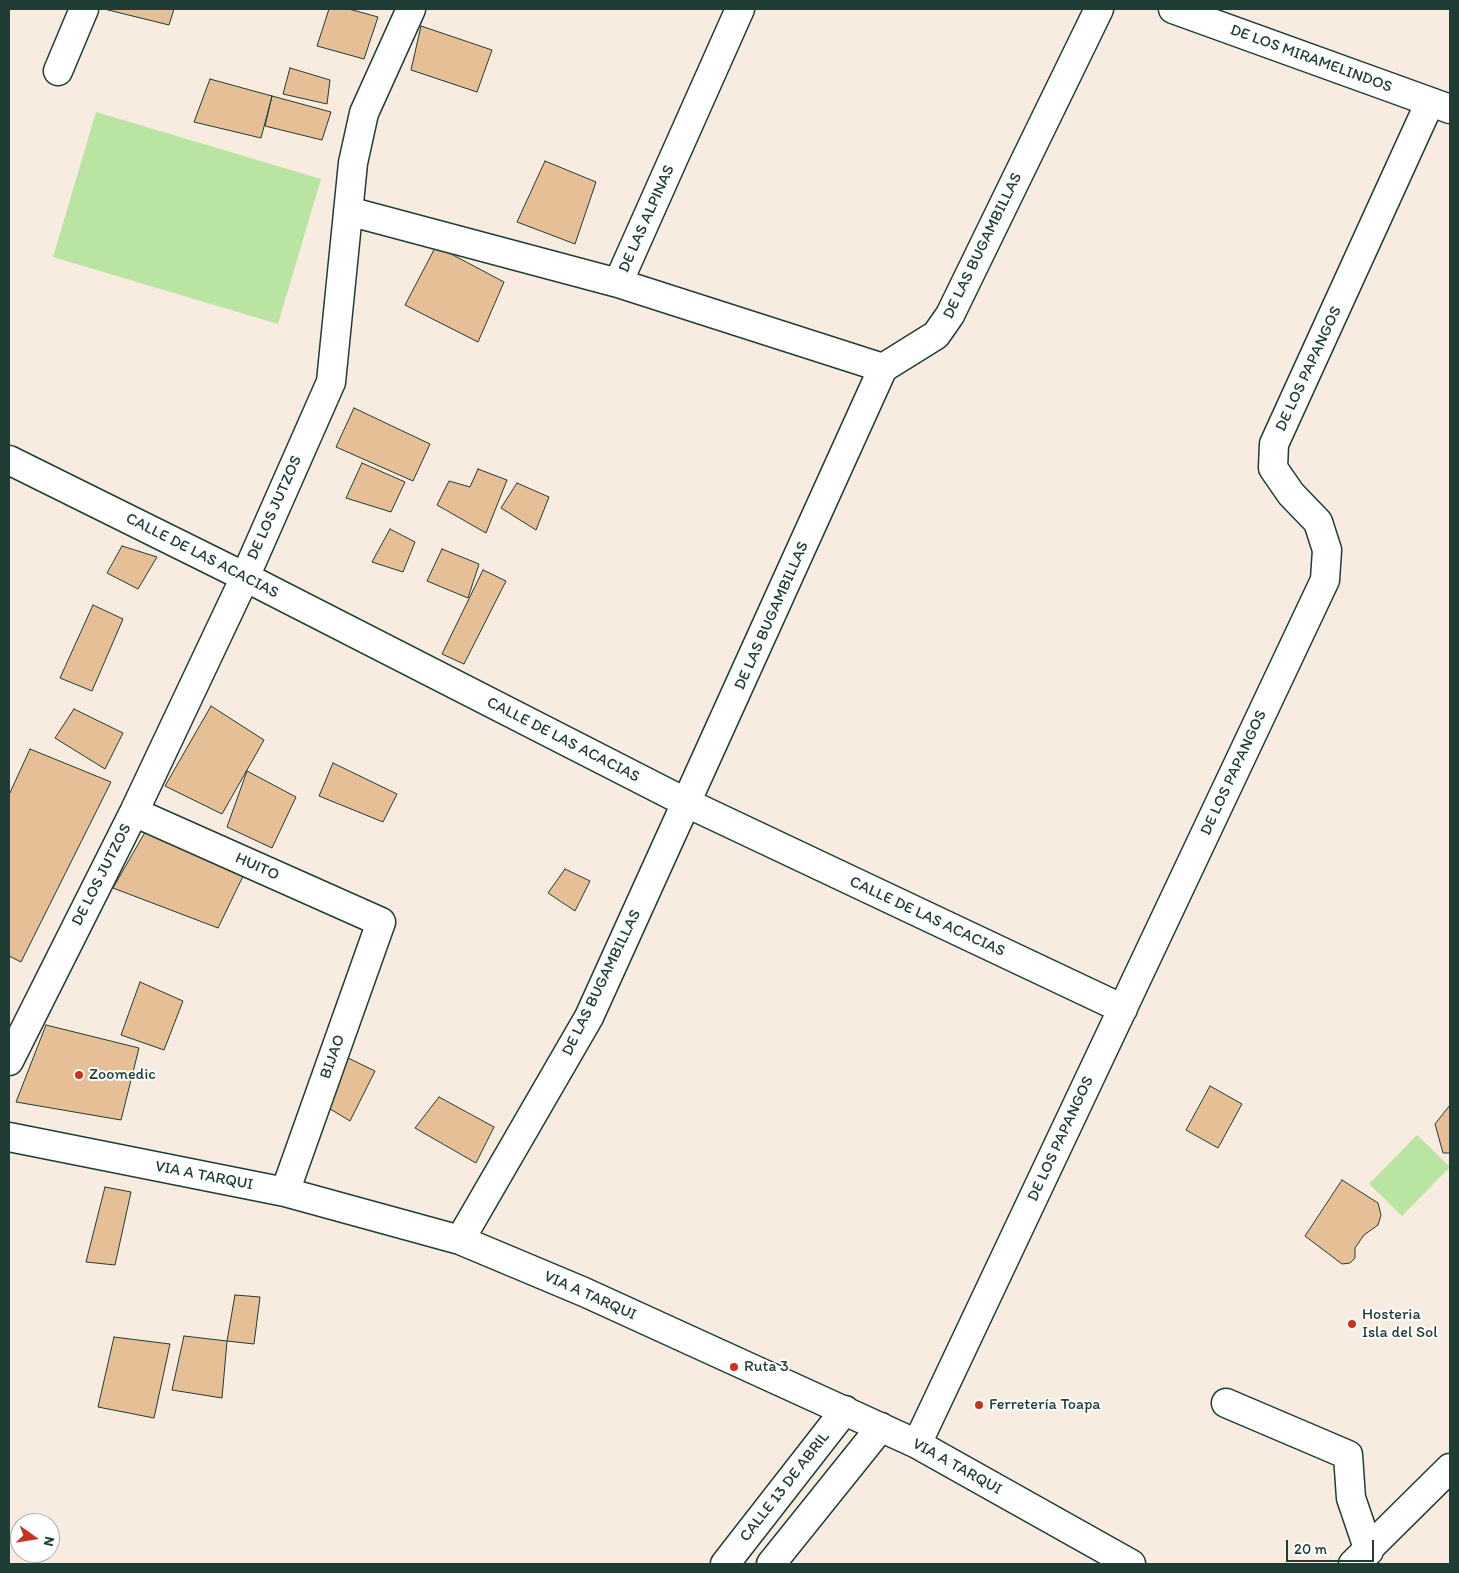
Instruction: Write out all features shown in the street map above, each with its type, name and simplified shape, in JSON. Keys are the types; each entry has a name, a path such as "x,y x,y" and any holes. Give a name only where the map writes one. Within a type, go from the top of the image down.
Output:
{"street":[{"path":"58,71 84,9"},
{"name":"DE LOS JUTZOS","path":"9,1061 134,812 245,577 331,382 352,163 364,113 411,9"},
{"name":"DE LAS ALPINAS","path":"348,211 618,283 740,9"},
{"name":"DE LAS BUGAMBILLAS","path":"460,1240 589,1017 883,368 936,335 950,315 1099,9"},
{"name":"DE LOS MIRAMELINDOS","path":"1172,9 1440,106"},
{"name":"DE LOS PAPANGOS","path":"917,1444 1325,580 1327,550 1318,522 1291,494 1273,468 1274,444 1440,106"},
{"path":"618,283 883,368"},
{"name":"CALLE DE LAS ACACIAS","path":"9,460 245,577 687,804 1123,1008"},
{"name":"HUITO","path":"134,812 381,922"},
{"name":"BIJAO","path":"285,1192 381,922"},
{"name":"VIA A TARQUI","path":"9,1137 285,1192 460,1240 584,1292 917,1444 1131,1564"},
{"path":"1226,1402 1348,1455 1351,1498 1361,1558"},
{"name":"CALLE 13 DE ABRIL","path":"724,1564 845,1410"},
{"path":"771,1564 881,1427"},
{"path":"1361,1558 1450,1468"}],"green space":[{"path":"96,112 321,179 278,324 53,257"},
{"path":"1417,1135 1450,1167 1402,1216 1369,1184"}],"building":[{"path":"104,9 174,9 169,25"},
{"path":"329,9 349,9 378,17 364,59 317,46"},
{"path":"421,26 492,50 477,92 411,70"},
{"path":"290,68 330,80 327,104 283,94"},
{"path":"210,79 272,96 261,138 194,122"},
{"path":"272,96 331,112 322,140 265,126"},
{"path":"545,161 596,182 575,244 517,222"},
{"path":"436,246 504,282 478,342 405,305"},
{"path":"354,408 430,444 413,481 336,447"},
{"path":"362,463 405,482 391,512 346,498"},
{"path":"478,469 507,480 486,533 437,505 449,481 470,487"},
{"path":"517,483 549,497 536,530 501,508"},
{"path":"390,529 415,542 403,572 372,562"},
{"path":"122,546 157,557 138,589 107,573"},
{"path":"442,549 479,564 468,598 427,581"},
{"path":"483,570 506,581 464,664 442,654"},
{"path":"93,605 123,619 92,691 60,678"},
{"path":"211,706 264,740 222,814 165,786"},
{"path":"74,709 123,733 105,769 55,738"},
{"path":"30,749 111,782 21,962 9,956 9,795"},
{"path":"333,763 397,794 383,822 319,796"},
{"path":"247,771 296,797 272,848 227,827"},
{"path":"152,820 247,868 218,928 113,888"},
{"path":"565,869 590,881 575,911 548,893"},
{"path":"140,982 183,1001 164,1050 121,1035"},
{"name":"Zoomedic","path":"46,1025 139,1048 121,1120 16,1102"},
{"path":"340,1054 375,1071 350,1121 317,1101"},
{"path":"1210,1086 1242,1104 1218,1148 1186,1130"},
{"path":"439,1097 494,1127 476,1163 415,1128"},
{"path":"1450,1105 1450,1153 1443,1153 1435,1124"},
{"path":"1342,1180 1378,1203 1381,1215 1378,1225 1364,1235 1355,1248 1355,1258 1350,1263 1342,1264 1305,1236"},
{"path":"105,1187 131,1192 115,1265 86,1262"},
{"path":"235,1295 260,1297 254,1344 227,1341"},
{"path":"184,1336 227,1341 222,1398 172,1390"},
{"path":"114,1337 170,1344 154,1418 98,1407"}],"place":[{"name":"Zoomedic","path":"79,1075"},
{"name":"Hosteria Isla del Sol","path":"1352,1324"},
{"name":"Ruta 3","path":"734,1367"},
{"name":"Ferretería Toapa","path":"979,1405"}]}
